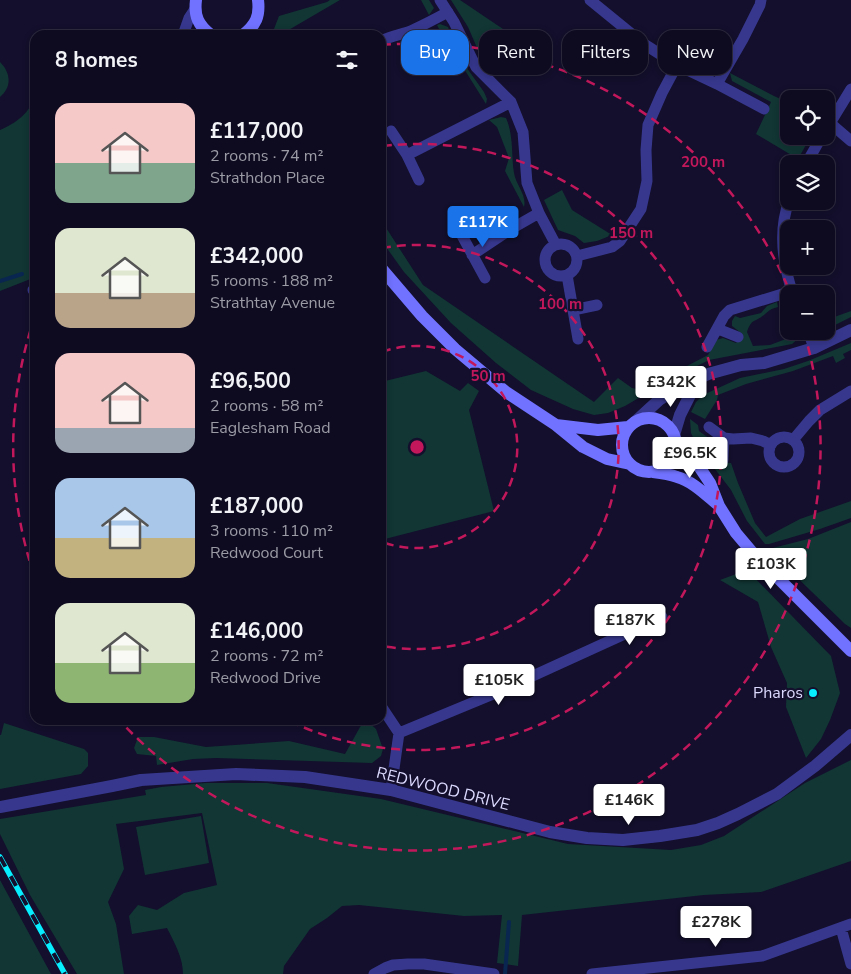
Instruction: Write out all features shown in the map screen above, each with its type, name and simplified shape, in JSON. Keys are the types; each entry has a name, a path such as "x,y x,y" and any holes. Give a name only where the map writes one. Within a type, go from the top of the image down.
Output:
{"main road":[{"path":"250,30 256,20 259,10 258,0"},
{"path":"195,5 197,18 205,30"},
{"path":"256,20 257,30"},
{"path":"386,274 422,316 455,349 506,392 556,425 583,447 607,459 630,464"},
{"path":"556,425 598,430 631,424 650,418 665,423 670,428 675,439 694,460 710,483 719,506 736,533 752,552 851,651"},
{"path":"631,424 624,434 622,442 622,450 630,464 645,472 676,476 685,480 702,491 719,506"},
{"path":"653,472 661,469 672,458 675,450 675,439"}],"street":[{"path":"440,0 476,68 511,102 523,132 527,183 539,213 556,245"},
{"path":"590,0 658,53"},
{"path":"717,84 743,39 761,0"},
{"path":"185,30 195,5"},
{"path":"386,38 418,27 448,12"},
{"path":"577,256 612,247 620,241 641,209 647,181 646,150 648,125 672,75"},
{"path":"697,75 764,109"},
{"path":"835,115 851,89"},
{"path":"407,155 511,102"},
{"path":"391,131 407,155 420,180"},
{"path":"835,131 851,141"},
{"path":"786,210 783,245 784,262 791,285"},
{"path":"472,255 539,213"},
{"path":"458,230 485,278"},
{"path":"556,245 568,245 575,251 577,256 576,265 571,273 567,275 552,273 546,264 547,254 556,245"},
{"path":"567,275 578,339"},
{"path":"707,347 724,316 730,310 780,296"},
{"path":"573,310 597,305"},
{"path":"718,329 738,337"},
{"path":"631,424 659,400 678,388 708,374 741,365 764,362 814,348 851,330"},
{"path":"811,340 814,348"},
{"path":"675,439 680,415 698,379"},
{"path":"793,440 820,410 851,391"},
{"path":"708,427 724,438 751,438 771,445"},
{"path":"788,437 793,440 798,446 799,456 797,461 789,467 775,465 769,457 771,445 779,438 788,437"},
{"path":"723,460 724,438"},
{"path":"398,733 491,695 662,617"},
{"path":"386,714 398,733 391,790"},
{"name":"REDWOOD DRIVE","path":"0,806 141,780 236,774 305,776 391,790 550,832 587,838 623,840 697,830 738,814 777,794 815,766 851,735"},
{"path":"592,974 664,970 762,956 846,926 851,964"},
{"path":"374,974 385,968 404,964 424,964 494,974"}],"green space":[{"path":"330,0 340,0 289,30 274,30 279,16"},
{"path":"421,0 429,0 434,8 429,15"},
{"path":"451,0 460,0 503,29 479,30 479,52 468,27"},
{"path":"440,24 448,27 449,30 440,30 437,25"},
{"path":"0,62 4,66 9,80 7,89 0,97"},
{"path":"469,71 484,92 487,99 486,104 468,75"},
{"path":"732,74 780,99 780,145 806,145 800,155 791,155 756,134 771,102 732,81 730,75"},
{"path":"30,107 30,279 0,291 0,130 12,124"},
{"path":"501,117 506,118 509,125 514,173 523,194 524,207 505,171 509,158 497,127 489,120"},
{"path":"562,190 572,210 612,235 597,241 584,243 575,236 558,230 544,200"},
{"path":"386,228 423,285 594,402 618,378 632,388 641,390 708,355 716,340 723,338 736,343 741,333 732,326 735,316 740,318 761,313 767,306 777,302 778,307 770,310 750,325 747,332 753,346 770,345 783,340 797,340 792,344 709,360 671,379 625,406 608,413 594,415 573,409 531,390 496,363 451,323 404,272 386,247"},
{"path":"851,311 851,317 835,325 835,317"},
{"path":"851,343 851,350 843,354 845,358 836,363 833,356 718,395 717,400 705,419 691,412 696,402 703,395 740,378 784,369"},
{"path":"426,371 460,391 468,383 479,391 469,410 494,511 386,539 386,381"},
{"path":"690,419 698,425 699,431 714,442 717,447 718,462 731,463 755,523 766,537 800,519 851,501 851,518 820,529 765,544 747,521 731,490 696,444 691,433"},
{"path":"851,522 851,628 769,549 808,539"},
{"path":"747,570 831,656 840,693 821,739 806,758 786,707 787,683 771,647 758,602 720,580"},
{"path":"4,723 84,749 88,753 88,766 81,774 0,789 0,735"},
{"path":"361,725 372,725 376,729 383,749 381,756 372,763 216,758 193,759 157,765 156,756 137,754 134,748 138,737 154,737 206,747 289,741 345,754"},
{"path":"851,760 851,861 761,892 704,895 522,915 518,966 497,963 502,915 464,916 359,905 342,906 310,929 284,966 283,974 183,974 180,956 167,928 132,934 129,916 138,905 157,910 184,893 217,885 202,813 116,824 124,869 108,902 116,924 124,974 77,974 30,895 0,834 0,819 146,795 145,790 206,783 267,783 381,799 568,844 671,850 701,845 724,836 805,783"},
{"path":"201,816 209,863 145,875 136,827"},
{"path":"0,880 51,974 0,974"}],"waterway":[{"path":"0,281 22,274"},
{"path":"505,974 509,922"}],"railway":[{"path":"0,857 65,974"}],"place":[{"name":"Pharos","path":"813,693"}]}
